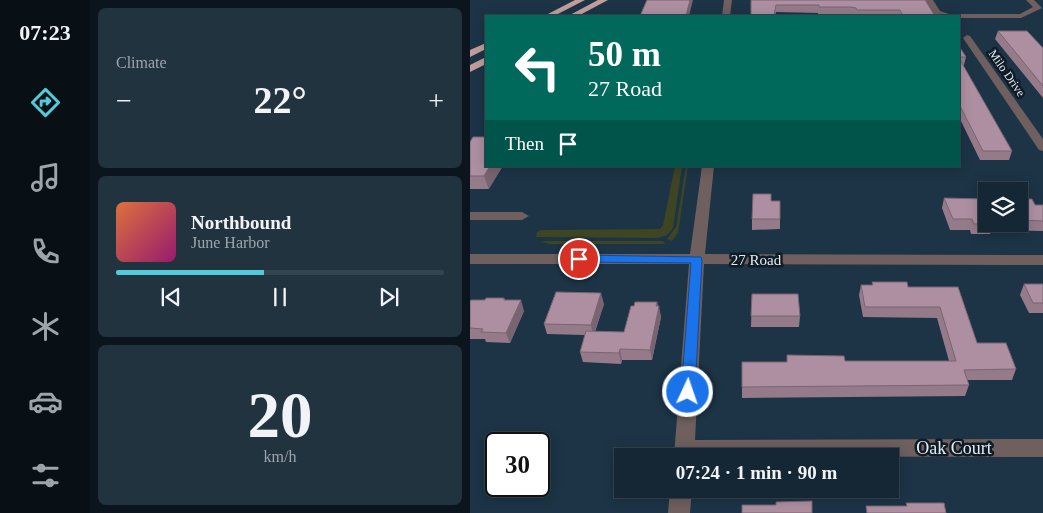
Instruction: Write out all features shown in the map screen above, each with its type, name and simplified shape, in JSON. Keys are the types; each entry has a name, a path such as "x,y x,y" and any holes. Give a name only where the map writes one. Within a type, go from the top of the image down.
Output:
{"highway":[{"path":"550,15 581,0"},
{"path":"574,15 604,0"},
{"path":"470,54 485,46"},
{"path":"470,69 485,61"}],"street":[{"path":"726,15 728,0"},
{"path":"929,0 937,13 946,15"},
{"path":"960,16 1021,16 1038,8 1030,0"},
{"name":"Milo Drive","path":"967,38 1043,147"},
{"path":"684,448 696,260 708,167"},
{"path":"470,216 522,216"},
{"name":"27 Road","path":"470,259 1043,260"},
{"name":"Oak Court","path":"899,450 1043,448"},
{"path":"679,513 680,498"}],"green space":[{"path":"675,167 682,167 673,228 667,235 658,238 536,237 537,232 541,230 660,229 663,225"},
{"path":"686,167 688,167 678,233 672,241 667,239 676,227"},
{"path":"663,241 665,244 550,244 540,242"}],"building":[{"path":"647,0 690,0 686,15 640,15"},
{"path":"751,0 925,0 934,15 902,15 900,10 857,10 850,7 819,7 819,5 776,5 774,15 751,15"},
{"path":"998,31 1027,31 1043,48 1043,86"},
{"path":"960,48 966,57 960,57"},
{"path":"960,60 1012,151 983,151 960,106"},
{"path":"473,137 485,137 485,167 489,167 484,176 470,176 470,142"},
{"path":"753,194 771,194 771,201 780,201 780,219 752,219"},
{"path":"944,198 978,199 978,224 974,224 972,219 953,219"},
{"path":"1028,199 1032,199 1035,205 1043,205 1043,221 1028,220"},
{"path":"872,282 907,282 908,287 958,287 977,343 1006,343 1016,369 964,370 969,385 742,387 742,362 787,362 787,355 844,356 845,361 956,361 940,307 865,307 861,285 873,285"},
{"path":"1024,284 1043,284 1043,303 1033,303"},
{"path":"556,292 601,293 591,325 544,324"},
{"path":"752,294 798,294 800,316 751,316"},
{"path":"486,298 521,300 506,333 481,332 483,329 470,328 470,301 485,300"},
{"path":"635,302 657,302 656,306 659,306 650,350 620,349 619,353 580,352 586,331 624,332 631,306 634,306"},
{"path":"812,501 812,513 742,513 742,505 776,505 776,502"},
{"path":"906,503 944,503 946,513 867,513 866,506 907,506"}],"route":[{"path":"579,259 696,260 688,392"}]}
